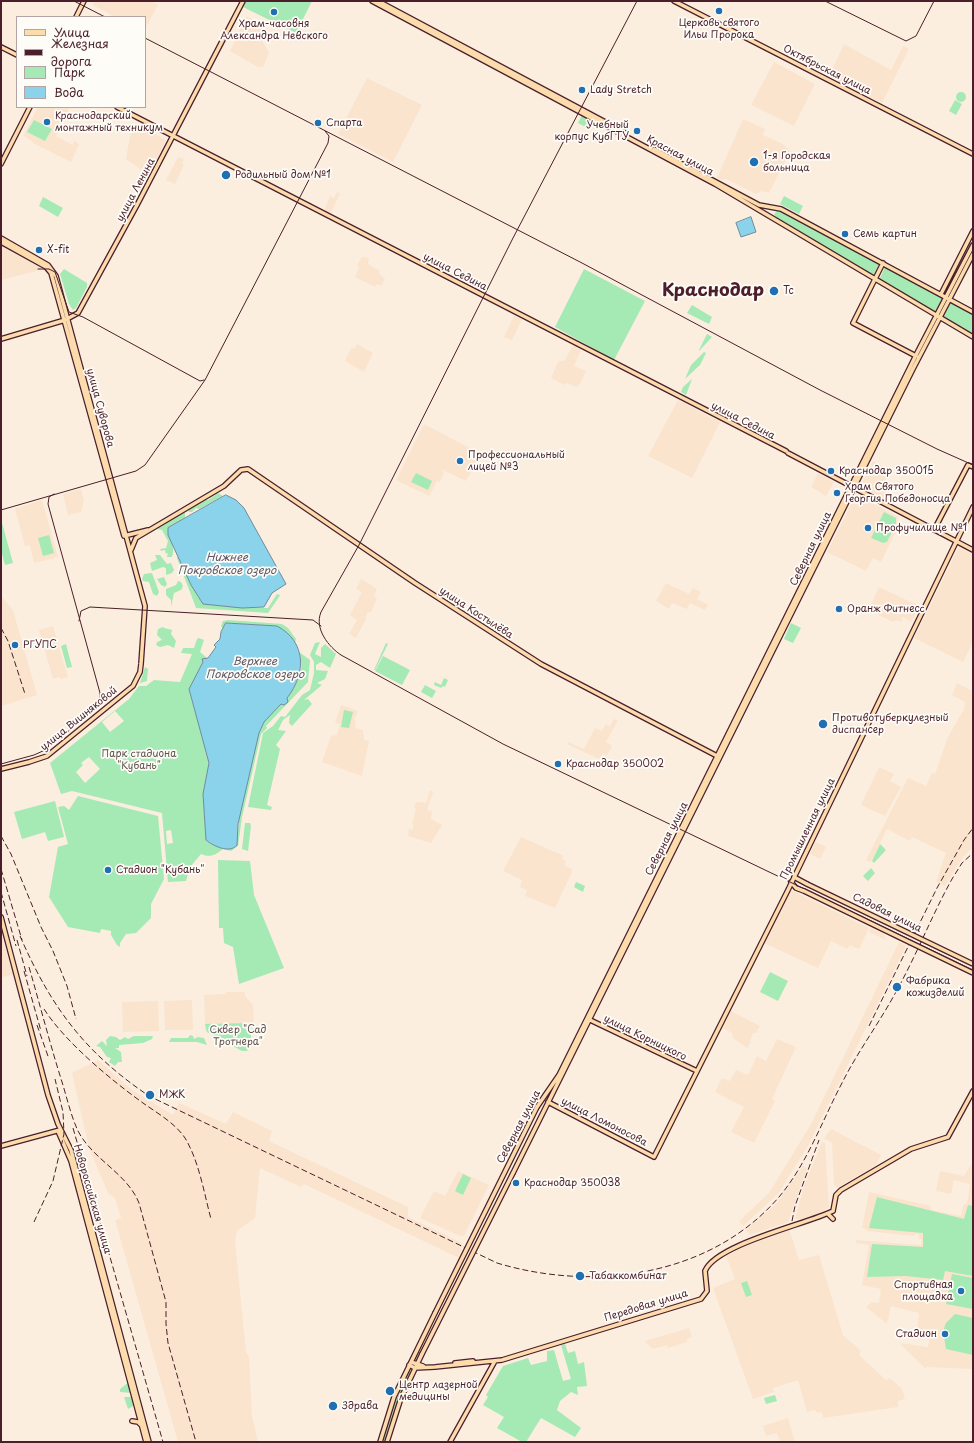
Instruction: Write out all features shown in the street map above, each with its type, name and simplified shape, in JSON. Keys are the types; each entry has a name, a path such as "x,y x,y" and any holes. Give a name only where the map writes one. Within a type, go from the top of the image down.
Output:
{"main road":[{"path":"76,16 84,1"},
{"name":"улица Ленина","path":"1,339 66,319 78,313 120,237 243,1"},
{"name":"Красная улица","path":"372,1 716,184 973,337"},
{"name":"Красная улица","path":"378,1 759,205 781,209 973,312"},
{"name":"Октябрьская улица","path":"674,1 973,154"},
{"path":"1,47 16,54"},
{"path":"1,164 29,108"},
{"name":"улица Седина","path":"119,108 787,452 973,550"},
{"path":"941,294 973,231"},
{"name":"улица Суворова","path":"1,238 50,266 56,276 66,319 125,535 131,550 145,606 141,664 137,679"},
{"name":"улица Суворова","path":"1,242 48,269 66,319"},
{"name":"Северная улица","path":"948,298 973,245"},
{"name":"Северная улица","path":"387,1442 401,1398 422,1354 917,357 973,254"},
{"path":"883,263 853,324 917,357"},
{"path":"934,530 968,465 973,467"},
{"name":"улица Костылёва","path":"153,529 224,486 235,474 243,469 251,471 298,505 541,664 718,757"},
{"name":"Промышленная улица","path":"654,1157 788,890 973,506"},
{"path":"125,535 153,529"},
{"path":"131,550 136,538 153,529"},
{"name":"улица Вишняковой","path":"1,770 47,756 129,689 137,679"},
{"name":"Садовая улица","path":"794,877 973,964"},
{"name":"Садовая улица","path":"791,882 796,888 973,973"},
{"path":"788,890 796,888"},
{"name":"Новороссийская улица","path":"1,917 48,1095 71,1161 146,1442"},
{"name":"Северная улица","path":"380,1442 394,1397 410,1364 537,1107 559,1075 588,1019"},
{"name":"улица Корницкого","path":"588,1019 697,1072"},
{"name":"Передовая улица","path":"410,1364 416,1367 487,1362 700,1298 705,1291 703,1275 704,1268 713,1259 753,1237 827,1213 832,1209 836,1195 841,1190 911,1149 948,1137 973,1091"},
{"name":"улица Ломоносова","path":"548,1102 654,1157"},
{"path":"1,1146 60,1130"},
{"name":"Новороссийская улица","path":"60,1130 71,1150 80,1180 149,1442"},
{"path":"827,1213 833,1218"},
{"path":"422,1354 422,1359 426,1366"},
{"path":"448,1442 495,1360"},
{"path":"448,1442 495,1360"},
{"name":"Передовая улица","path":"416,1367 495,1360"},
{"path":"487,1362 490,1368"},
{"path":"132,1421 138,1422 142,1426"}],"shaded area":[{"path":"92,1 150,1 158,5 146,27 146,16 113,16 93,5"},
{"path":"246,16 268,28 262,40 269,53 263,67 258,67 230,51"},
{"path":"844,44 891,70 903,46 909,49 882,103 834,79 831,72"},
{"path":"774,62 815,84 794,126 751,105"},
{"path":"367,78 422,105 393,162 338,134"},
{"name":"Краснодарский монтажный техникум","path":"37,108 70,108 56,136 73,145 74,141 79,144 71,162 33,143 23,136"},
{"name":"1-я Городская больница","path":"743,119 765,129 763,135 783,144 790,151 769,193 762,191 756,194 726,179 722,180 717,178"},
{"path":"136,123 166,140 150,173 143,171 126,159 130,136"},
{"path":"178,157 184,159 182,164 184,165 175,184 166,180"},
{"path":"337,192 340,194 330,214 324,211 330,196 334,198"},
{"path":"1,246 41,268 40,270 1,280"},
{"path":"362,257 369,258 368,264 380,271 379,274 385,279 381,286 377,284 375,287 355,277 359,268 357,265"},
{"path":"514,316 522,319 512,340 504,337"},
{"path":"357,344 373,353 364,372 345,361 351,348 354,349"},
{"path":"573,345 581,350 574,366 586,371 577,387 566,383 564,385 551,378 558,362 565,360"},
{"path":"678,400 720,422 692,478 648,456"},
{"path":"424,424 481,454 466,481 441,469 444,472 440,482 437,481 429,496 396,480"},
{"path":"873,461 890,470 884,483 891,487 885,499 860,487"},
{"path":"818,473 834,482 826,496 811,487"},
{"path":"81,489 84,501 81,512 68,515 63,494"},
{"name":"Профучилище №1","path":"856,495 899,517 897,521 900,523 881,562 873,558 866,571 827,552"},
{"path":"42,500 58,557 34,563 30,545 25,546 15,509"},
{"path":"959,547 973,554 973,642 963,662 914,638"},
{"path":"361,579 377,589 374,596 377,598 371,612 368,612 356,638 349,634 357,620 350,615 362,592 356,589"},
{"path":"666,583 689,594 693,588 701,592 697,599 708,605 705,610 690,603 687,609 672,603 669,609 656,601"},
{"path":"879,587 919,606 911,622 903,617 901,622 896,620 893,622 868,610"},
{"path":"1,596 13,610 37,695 1,706"},
{"path":"53,626 68,677 61,679 59,677 53,679 39,630"},
{"path":"957,683 973,691 973,847 963,857 945,886 936,882 946,853 912,837 910,841 887,829 871,862 866,860 908,778 926,786 932,773 935,774 948,737 964,709 965,702 952,695"},
{"path":"341,705 358,711 354,720 356,721 355,728 363,730 364,740 369,741 362,776 322,762 331,736 337,735 340,724 335,723"},
{"path":"614,719 618,720 606,742 612,746 604,761 606,754 603,753 599,759 567,744 568,742 584,749 595,728 602,731 606,724 610,727"},
{"path":"879,767 894,774 890,781 901,787 885,816 861,805"},
{"path":"430,790 433,792 427,810 432,812 431,819 442,825 431,843 408,836 409,829 412,830 414,825 412,824 416,809 414,808 416,802 426,803"},
{"path":"521,837 564,856 562,859 566,861 564,865 572,869 555,908 525,896 527,890 520,887 522,880 503,871"},
{"path":"815,842 826,847 820,859 810,854"},
{"path":"791,890 869,928 859,949 850,945 847,949 831,941 818,968 764,943"},
{"path":"871,928 884,934 886,940 869,932"},
{"path":"1,933 13,975 1,977"},
{"path":"899,942 906,946 808,1146 778,1194 743,1226 739,1221 769,1193 811,1124"},
{"path":"226,992 245,992 245,996 253,1005 254,1032 205,1031 204,995 226,994"},
{"path":"192,1000 193,1030 165,1030 164,1001"},
{"path":"158,1001 159,1031 123,1032 122,1002"},
{"path":"731,1011 760,1026 756,1033 753,1033 751,1042 747,1048 733,1038 732,1033 723,1028"},
{"path":"777,1039 796,1047 772,1099 775,1101 754,1143 731,1132 744,1107 715,1092 722,1078 730,1081 736,1070 748,1075 757,1056 766,1061"},
{"path":"98,1060 131,1089 173,1115 179,1103 226,1124 233,1112 272,1131 269,1141 408,1207 408,1217 462,1243 459,1258 304,1184 301,1187 260,1168 255,1218 237,1231 235,1241 246,1352 249,1357 252,1416 258,1442 178,1442 115,1220 121,1218 115,1198 108,1193 89,1148 72,1073"},
{"path":"831,1129 881,1155 876,1165 837,1188 834,1184 832,1143 824,1138"},
{"path":"822,1142 825,1143 829,1207 822,1213 802,1219 795,1219 804,1186"},
{"path":"971,1165 973,1165 973,1369 926,1367 926,1369 899,1343 928,1347 931,1333 917,1331 919,1313 891,1306 887,1324 866,1307 872,1302 879,1303 881,1289 862,1285 869,1245 856,1243 856,1240 921,1245 922,1240 918,1234 913,1236 867,1231 866,1229 862,1228 869,1192 931,1206 930,1209 935,1211 961,1216 964,1204 967,1204 970,1184 954,1180 951,1194 936,1191 940,1171 964,1176"},
{"path":"803,1166 807,1168 788,1222 750,1235 746,1230 777,1203"},
{"path":"458,1171 489,1185 464,1236 460,1236 420,1218 434,1191 445,1196"},
{"path":"789,1229 799,1260 819,1255 843,1335 861,1351 859,1355 886,1380 890,1378 902,1389 905,1399 898,1401 898,1407 823,1418 822,1413 816,1412 815,1410 807,1412 798,1380 773,1388 774,1392 753,1399 713,1288 735,1279 726,1256 762,1238"},
{"path":"689,1328 692,1337 687,1339 687,1342 668,1348 667,1345 653,1349 645,1341"},
{"path":"788,1418 795,1442 780,1442 777,1433 766,1436 763,1426"}],"green space":[{"path":"246,1 312,1 296,33 243,7"},
{"path":"961,92 966,97 961,102 956,97"},
{"path":"955,100 962,104 956,115 949,111"},
{"path":"582,115 594,121 589,129 578,123"},
{"path":"34,120 52,129 45,141 27,132"},
{"path":"784,196 803,206 799,214 780,204"},
{"path":"43,197 63,208 58,217 39,206"},
{"path":"777,211 879,264 873,276 776,218 774,214"},
{"path":"885,267 943,299 936,312 879,280"},
{"path":"64,269 87,283 87,287 76,308 73,310 69,304 60,274"},
{"path":"584,269 645,301 614,360 555,327"},
{"path":"951,302 973,314 973,334 943,316"},
{"path":"692,305 712,317 709,324 687,313"},
{"path":"707,334 712,337 699,351 699,350"},
{"path":"704,352 706,353 700,365 685,379 691,365"},
{"path":"692,379 686,395 681,392 683,387"},
{"path":"416,473 432,481 428,490 411,482"},
{"path":"218,493 223,496 199,509 196,508 192,512 189,512 188,510"},
{"path":"185,512 185,518 168,528 173,546 173,553 172,557 167,557 168,553 166,554 165,550 161,551 160,549 166,548 168,541 162,530 157,529"},
{"path":"884,512 896,518 896,523 887,542 883,543 871,538"},
{"path":"1,519 13,563 5,565 1,550"},
{"path":"49,535 54,553 43,556 38,538"},
{"path":"155,555 160,555 167,564 171,563 174,570 172,573 166,575 166,568 163,567 152,571 150,563 157,560"},
{"path":"178,556 191,585 201,601 242,608 268,608 277,594 280,595 268,613 196,608 177,558"},
{"path":"152,573 159,592 157,596 153,594 149,582 143,581 142,579 144,574"},
{"path":"164,577 167,584 165,587 161,585 157,579"},
{"path":"178,581 181,582 183,586 181,590 174,593 171,607 171,600 166,595 166,589 176,585"},
{"path":"228,620 282,624 288,628 296,639 295,643 288,634 277,626 226,623 223,629 221,626 223,621"},
{"path":"791,623 801,628 793,643 784,639"},
{"path":"163,627 172,630 171,634 176,641 174,648 168,645 160,647 156,645 157,642 162,640 157,635 158,629"},
{"name":"Парк стадиона \"Кубань\"","path":"199,638 204,640 200,652 207,658 202,659 203,662 189,689 209,763 203,794 206,840 216,846 223,848 234,848 236,844 240,812 259,733 264,722 281,704 284,705 298,680 301,668 299,652 310,660 308,682 266,726 267,728 261,734 242,817 238,846 231,851 223,849 213,855 208,856 201,854 190,867 186,881 168,882 162,813 72,791 61,794 50,763 129,699 139,686 146,686 154,680 180,682 192,654 181,653 183,648 194,648 197,639","holes":["115,711 124,721 110,732 102,722","89,757 100,769 85,783 76,772 83,765 81,763","171,830 173,843 167,844 166,831"]},
{"path":"320,642 315,654 321,657 321,648 325,644 336,654 330,668 321,662 316,665 316,670 328,671 325,679 317,683 322,685 304,700 308,699 312,704 292,726 289,723 290,715 283,720 278,730 286,731 276,745 280,749 267,805 272,807 271,810 248,807 263,733 273,726 281,716 285,717 302,695 310,690 314,673 314,662 310,655 315,643"},
{"path":"386,643 388,644 374,670"},
{"path":"66,644 72,667 67,668 61,646"},
{"path":"383,656 410,670 402,685 375,671"},
{"path":"145,667 148,669 147,681 140,683"},
{"path":"444,678 448,680 445,687 443,686 441,688 434,685 435,682 441,685"},
{"path":"425,685 436,691 432,698 421,692"},
{"path":"344,710 353,712 349,728 341,727"},
{"name":"Стадион \"Кубань\"","path":"78,796 158,816 164,879 151,904 151,918 136,933 126,934 120,943 120,947 111,935 111,931 101,929 100,933 68,927 49,897 58,847 68,844 58,807 64,806 69,810"},
{"path":"55,801 64,837 48,841 45,832 22,839 14,812"},
{"path":"245,823 250,823 251,826 248,851 242,849"},
{"path":"880,844 886,850 874,863 872,861"},
{"path":"218,860 250,861 254,895 284,968 239,984 233,947 224,943 223,928 219,928"},
{"path":"871,868 875,873 868,881 863,876"},
{"path":"576,882 585,886 583,892 574,887"},
{"path":"770,972 788,981 778,1001 760,992"},
{"name":"Сквер \"Сад Тротнера\"","path":"251,1023 251,1042 247,1051 242,1051 207,1032 205,1024"},
{"path":"190,1035 193,1036 194,1039 198,1037 204,1038 207,1045 197,1042 169,1042 171,1038 188,1038"},
{"path":"110,1036 116,1037 120,1040 125,1037 128,1039 134,1036 153,1036 152,1039 143,1043 119,1045 119,1048 115,1048 121,1052 122,1062 118,1062 115,1066 109,1062 111,1058 107,1057 100,1047 96,1046 102,1041 107,1046 106,1040"},
{"path":"463,1174 471,1178 463,1195 455,1191"},
{"path":"877,1197 964,1219 968,1205 973,1206 973,1276 945,1271 943,1280 906,1276 867,1277 872,1244 923,1247 923,1233 869,1228"},
{"name":"Спортивная площадка","path":"952,1274 973,1278 973,1309 946,1304"},
{"path":"747,1281 752,1295 746,1297 741,1283"},
{"path":"955,1314 973,1318 973,1355 946,1349 943,1331 946,1323"},
{"path":"565,1344 568,1353 575,1351 578,1364 584,1362 587,1386 577,1387 578,1395 571,1392 560,1401 557,1410 581,1428 575,1437 541,1418 526,1442 522,1442 497,1428 504,1417 483,1405 488,1397 486,1395 503,1366 528,1358 531,1365 547,1361 547,1351 554,1350 563,1381 571,1379 561,1345"},
{"path":"408,1372 411,1372 396,1407 386,1442 383,1442 393,1407"},
{"path":"129,1382 132,1393 120,1392 120,1389"},
{"path":"775,1395 777,1401 766,1404 764,1398"},
{"path":"124,1397 133,1397 135,1405 128,1409"}],"water":[{"path":"751,217 756,232 741,237 736,223"},
{"name":"Нижнее Покровское озеро","path":"226,495 236,500 244,508 286,584 272,593 264,607 242,608 203,604 191,585 168,535 168,528"},
{"name":"Верхнее Покровское озеро","path":"226,623 277,626 287,633 294,641 298,649 300,659 298,679 287,698 288,702 284,705 281,704 264,722 259,733 238,824 237,845 230,849 217,847 206,840 203,794 209,763 189,689 203,662 202,659 208,658 216,647 214,645 220,639 221,632"}],"tram line":[{"path":"74,1 103,16"},
{"path":"637,1 513,238 359,545 321,612 319,618 321,631 336,652 503,744 973,970"},
{"path":"825,1 906,41 916,36 934,1"},
{"path":"146,39 582,263 820,390 937,449 973,465"},
{"path":"1,510 136,471 145,465 205,380 328,143 329,136 325,131"},
{"path":"38,269 49,269 55,272 69,312 83,317 200,381 204,380"},
{"path":"1,764 34,755 45,750 96,709 100,701 100,693 48,504 49,497 54,494"},
{"path":"79,621 81,611 90,607 313,620 321,626"}],"railway":[{"path":"1,628 8,641 25,694"},
{"path":"869,1026 937,888 964,840 973,828"},
{"path":"1,836 11,854 41,927 53,951 67,986 76,1019"},
{"path":"20,936 44,985 72,1026 88,1045 106,1062 149,1096 497,1263 534,1272 572,1276 610,1276 648,1271 685,1261 719,1245 751,1224 779,1197 798,1171 814,1142 848,1071 897,990 952,879 962,863 973,853"},
{"path":"1,869 22,940"},
{"path":"1,892 16,946"},
{"path":"17,940 27,976"},
{"path":"29,967 69,1107 78,1131 92,1150 127,1183 134,1192 139,1203 166,1302 168,1343 196,1442"},
{"path":"24,971 41,1031"},
{"path":"44,1009 53,1022 89,1060 130,1094 171,1123 185,1138 198,1167 211,1219"},
{"path":"37,1025 49,1059"},
{"path":"34,1222 53,1181 64,1134 63,1112 55,1079"},
{"path":"73,1128 163,1442"},
{"path":"792,1221 795,1206 819,1140"}],"place":[{"name":"Церковь святого Ильи Пророка","path":"719,11"},
{"name":"Храм-часовня Александра Невского","path":"274,12"},
{"name":"Lady Stretch","path":"582,90"},
{"name":"Краснодарский монтажный техникум","path":"47,122"},
{"name":"Спарта","path":"318,123"},
{"name":"Учебный корпус КубГТУ","path":"637,131"},
{"name":"1-я Городская больница","path":"754,162"},
{"name":"Родильный дом №1","path":"226,175"},
{"name":"Семь картин","path":"845,234"},
{"name":"X-fit","path":"39,250"},
{"name":"Тс","path":"774,291"},
{"name":"Профессиональный лицей №3","path":"460,461"},
{"name":"Краснодар 350015","path":"831,471"},
{"name":"Храм Святого Георгия Победоносца","path":"837,493"},
{"name":"Профучилище №1","path":"868,528"},
{"name":"Оранж Фитнесс","path":"839,609"},
{"name":"РГУПС","path":"15,645"},
{"name":"Противотуберкулезный диспансер","path":"823,724"},
{"name":"Краснодар 350002","path":"558,764"},
{"name":"Стадион \"Кубань\"","path":"108,870"},
{"name":"Фабрика кожизделий","path":"897,987"},
{"name":"МЖК","path":"150,1095"},
{"name":"Краснодар 350038","path":"516,1183"},
{"name":"Табаккомбинат","path":"580,1276"},
{"name":"Спортивная площадка","path":"961,1291"},
{"name":"Стадион","path":"945,1334"},
{"name":"Центр лазерной медицины","path":"390,1391"},
{"name":"Здрава","path":"333,1406"}],"district":[{"name":"Краснодар","path":"713,291"}]}
